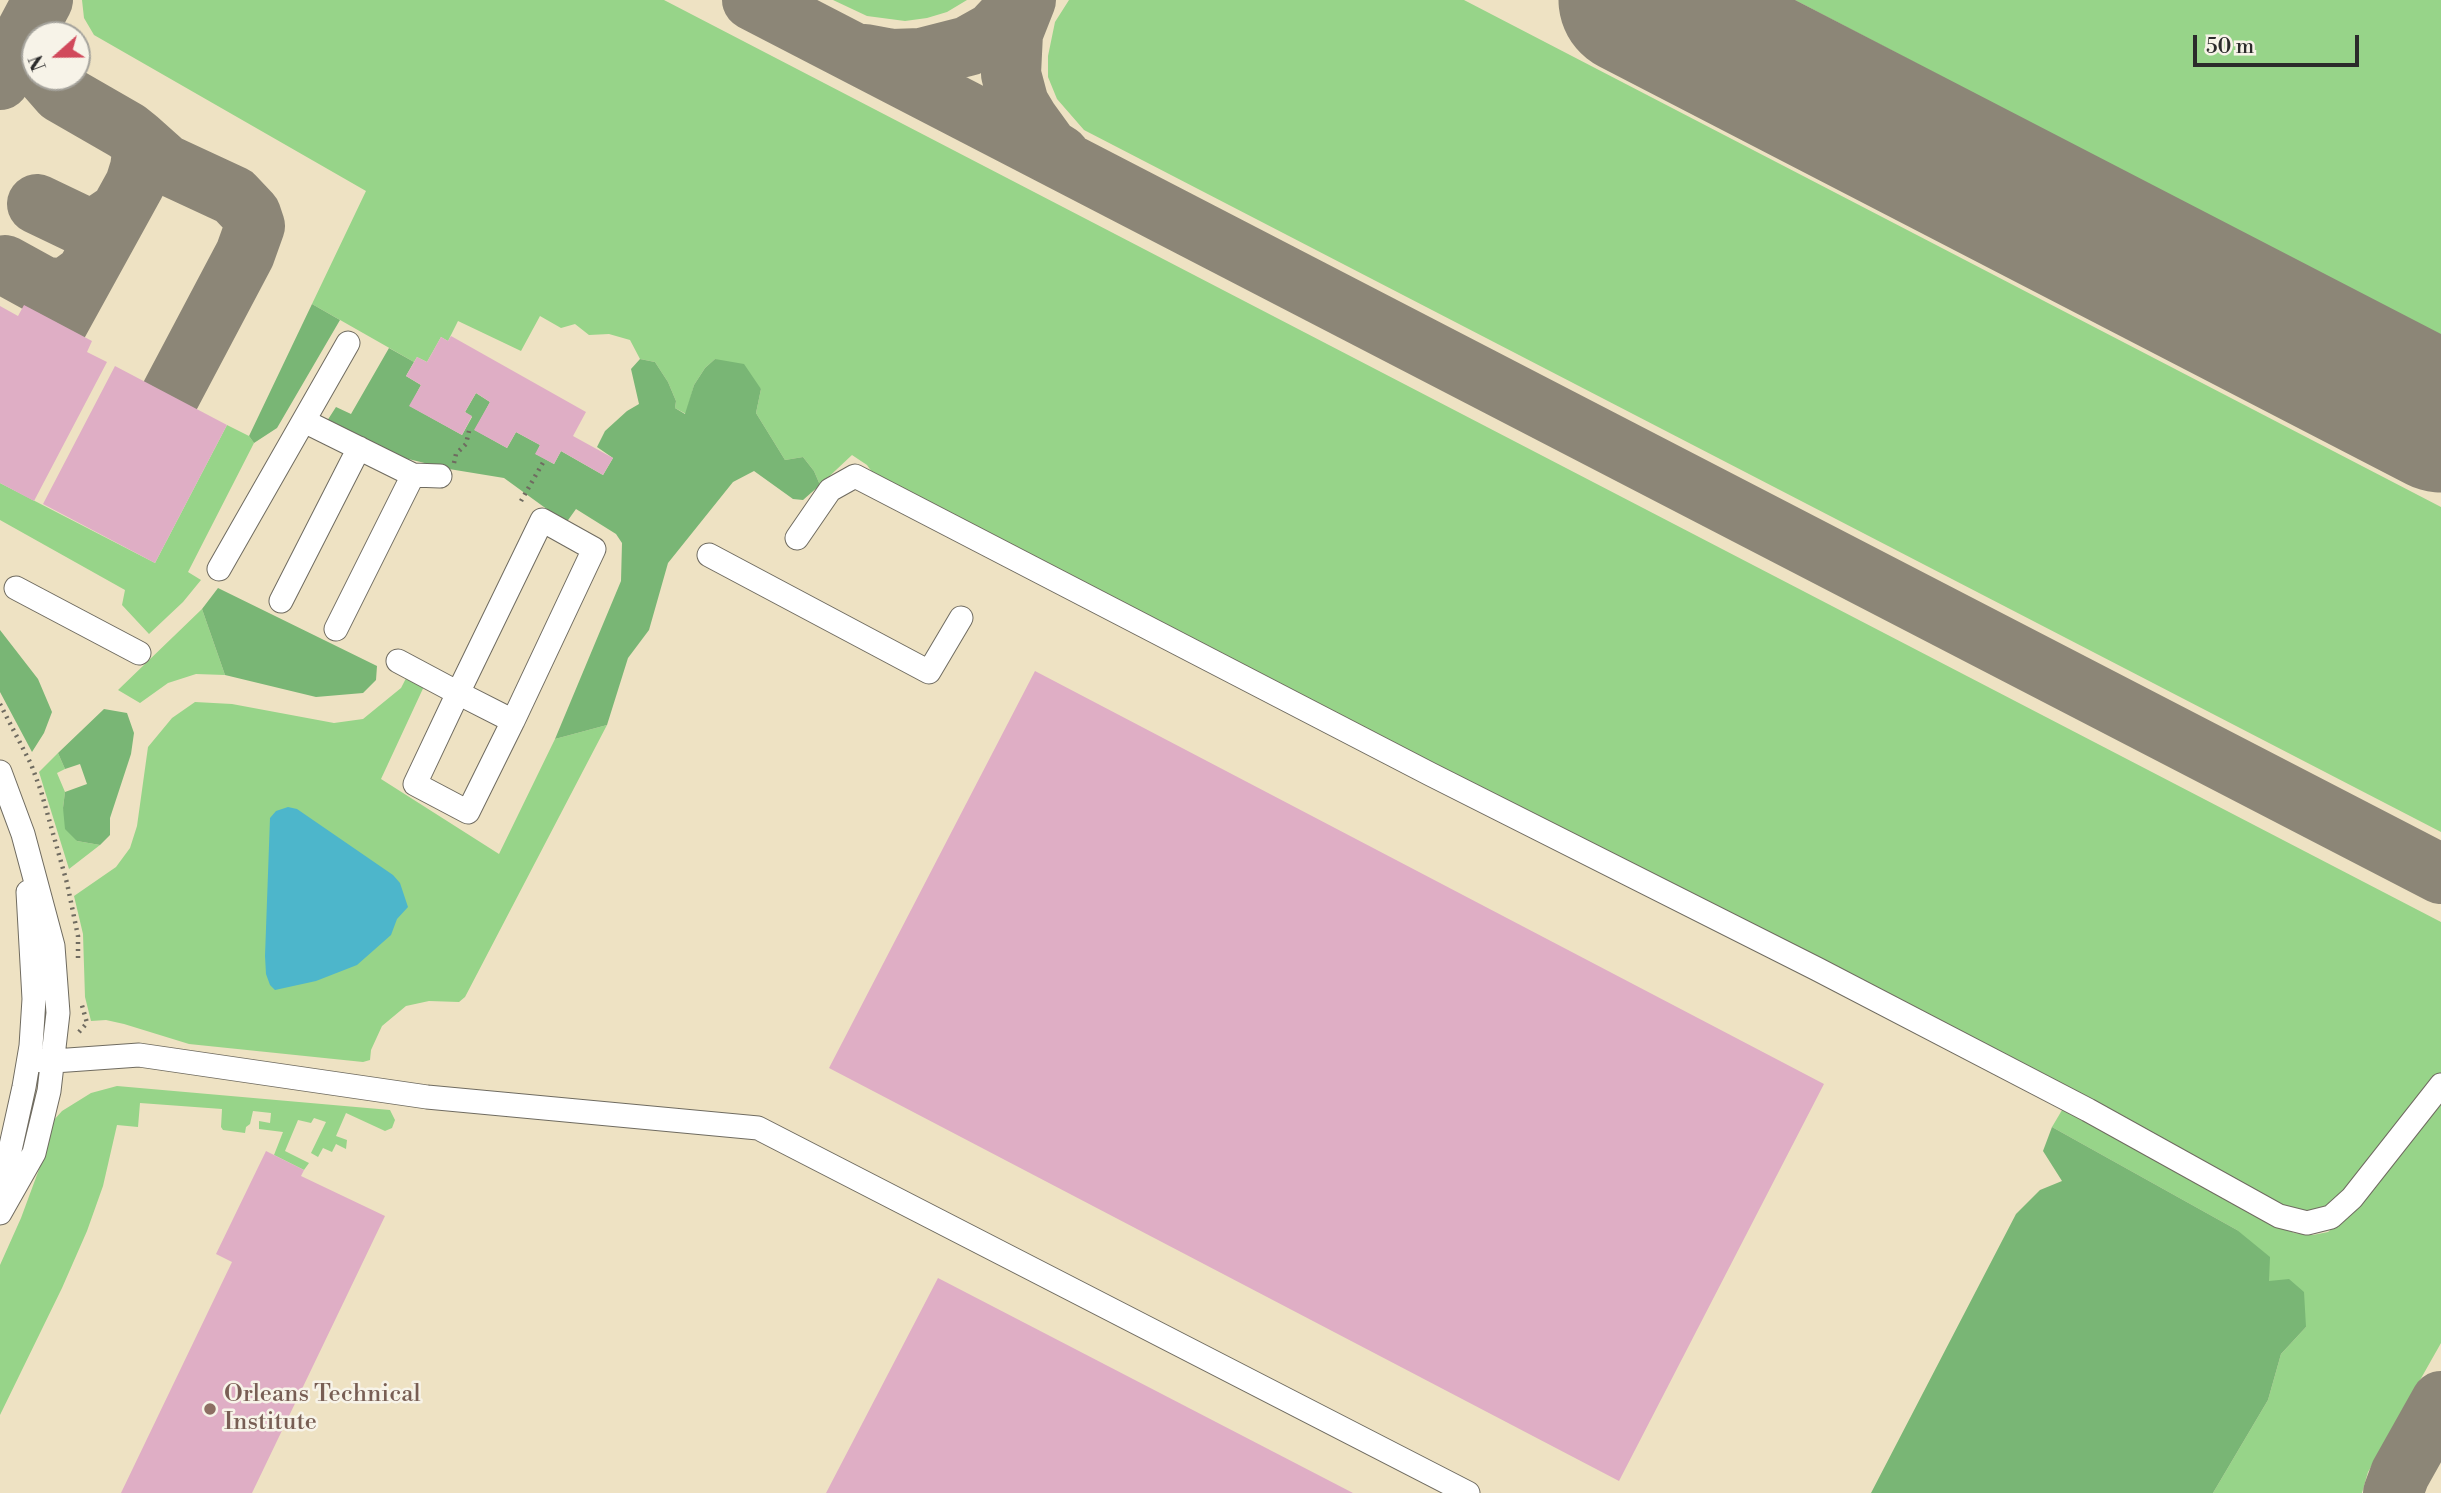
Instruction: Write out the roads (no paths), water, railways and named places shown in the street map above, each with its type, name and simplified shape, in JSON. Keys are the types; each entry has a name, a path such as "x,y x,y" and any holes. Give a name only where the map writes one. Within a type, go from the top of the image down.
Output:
{"street":[{"path":"219,569 348,343"},
{"path":"304,421 413,475 447,473"},
{"path":"282,601 359,448"},
{"path":"335,629 413,475"},
{"path":"797,538 830,490 855,476 1406,761 1817,969 2088,1110 2279,1216 2307,1223 2331,1217 2352,1198 2441,1085"},
{"path":"542,520 594,550 513,722 468,812 415,784 542,520"},
{"path":"709,555 929,672 961,618"},
{"path":"16,588 139,653"},
{"path":"398,661 513,722"},
{"path":"0,772 23,834 52,946 58,1013 49,1091 33,1153 0,1213"},
{"path":"0,1181 24,1087 34,999 23,834"},
{"path":"29,1060 54,1061 139,1055 427,1097 758,1128 1468,1493"}],"water":[{"path":"288,807 297,809 393,875 400,883 408,907 397,919 391,935 357,965 316,981 275,990 266,974 265,956 270,818 276,811"}],"place":[{"name":"Orleans Technical Institute","path":"210,1409"}]}
